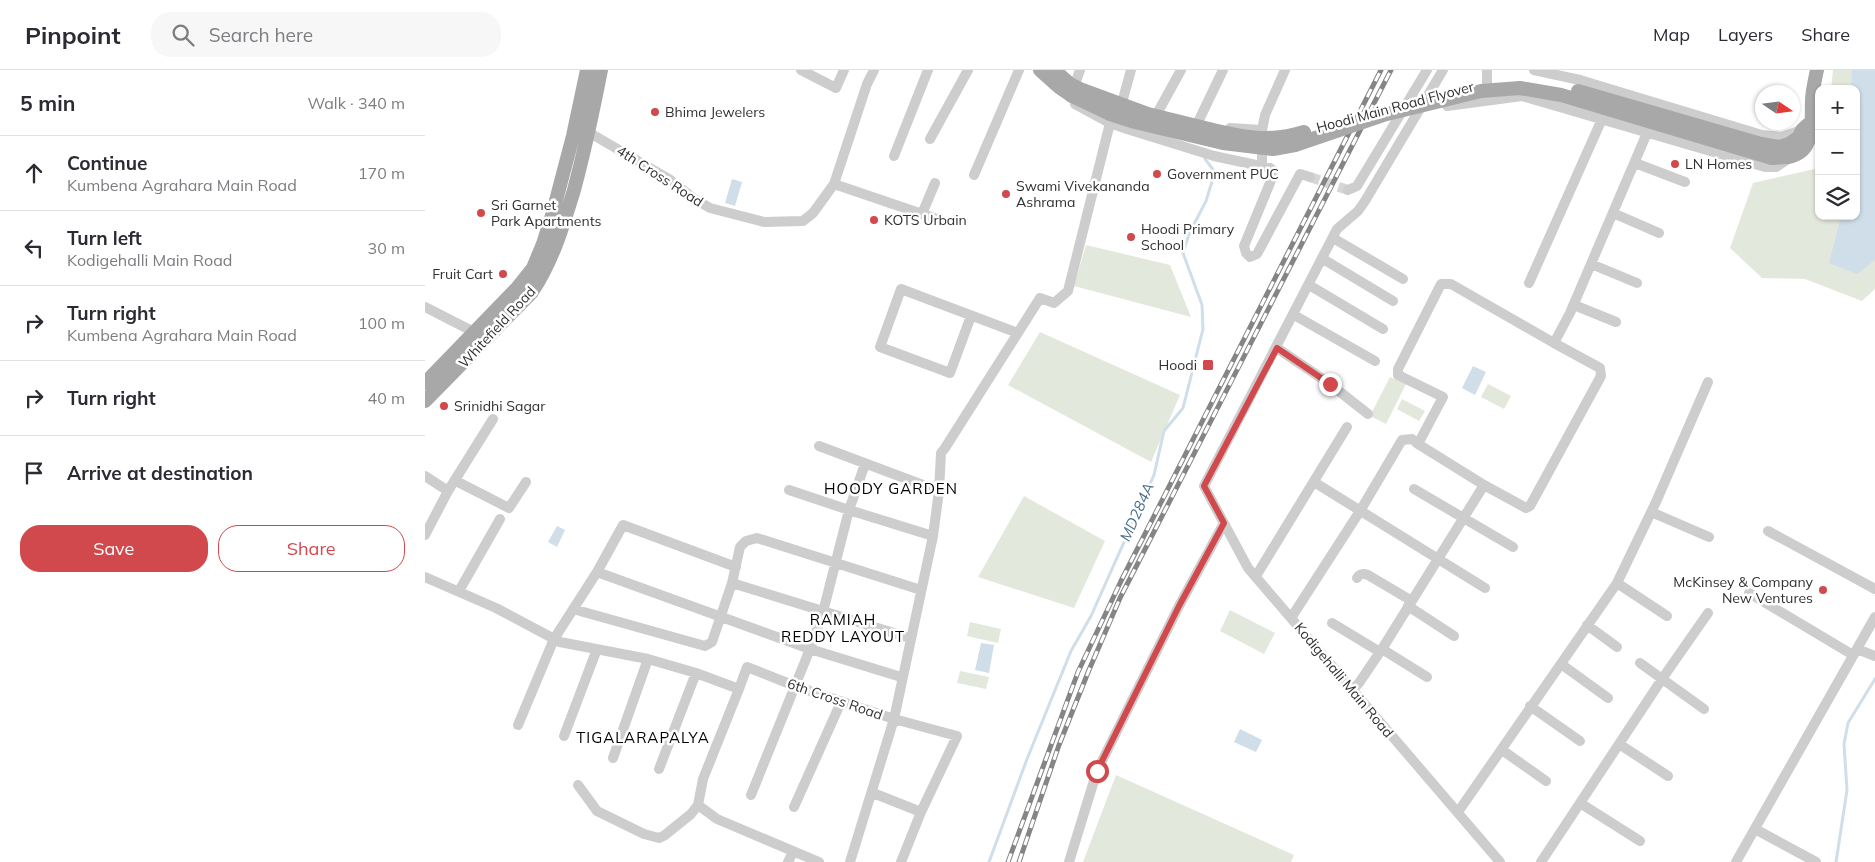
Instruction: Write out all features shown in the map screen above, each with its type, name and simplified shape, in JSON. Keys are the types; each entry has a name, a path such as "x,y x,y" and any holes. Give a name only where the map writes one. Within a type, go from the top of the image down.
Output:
{"main road":[{"name":"Whitefield Road","path":"425,401 532,292 575,125 587,70"},
{"name":"Whitefield Road","path":"428,376 475,332 521,283 550,262 561,232 590,132 601,70"},
{"path":"1040,70 1072,89"},
{"path":"1054,70 1072,89"},
{"path":"1792,156 1805,148 1811,134 1804,129 1812,100 1817,70"},
{"name":"Hoodi Main Road Flyover","path":"1072,89 1148,114 1243,138 1262,139 1291,136 1417,98 1461,87 1502,80 1537,81 1761,144 1779,147 1804,129"},
{"name":"Hoodi Main Road Flyover","path":"1072,89 1110,114 1135,122 1223,143 1273,149 1295,145 1383,115 1481,91 1520,88 1561,95 1772,158 1792,156"}],"street":[{"path":"801,70 836,88 844,70"},
{"name":"4th Cross Road","path":"575,125 669,179 693,198 710,208 764,222 803,221 813,213 834,184 867,84 874,70"},
{"path":"894,156 928,70"},
{"path":"930,139 968,70"},
{"path":"975,175 1019,70"},
{"path":"1080,70 1069,101 1109,123 1215,156 1263,165 1274,172 1244,246 1246,253 1250,257 1257,254 1301,174 1310,177"},
{"path":"1123,99 1131,70"},
{"path":"1159,110 1181,70"},
{"path":"1199,120 1223,70"},
{"path":"1263,165 1262,130 1265,116 1285,70"},
{"path":"1368,414 1330,384 1277,348 1337,229 1358,211 1365,201 1443,70"},
{"path":"1487,70 1487,100"},
{"path":"1534,70 1580,80 1762,135 1781,138 1804,129"},
{"path":"1349,190 1357,186 1425,73"},
{"path":"1072,89 1085,84 1123,99 1159,110 1241,129 1262,130"},
{"path":"1418,113 1453,104 1522,96 1765,166 1776,167 1792,156"},
{"path":"1529,283 1602,119"},
{"name":"6th Cross Road","path":"739,689 747,667 795,686 894,719 901,677 933,536 939,491 941,453 1040,298 1054,304 1068,291 1109,123"},
{"path":"1554,343 1574,305 1647,133"},
{"path":"1635,164 1685,182"},
{"path":"922,214 935,183"},
{"path":"834,184 940,220"},
{"path":"1613,213 1659,233"},
{"path":"1333,238 1403,279"},
{"path":"1323,259 1393,301"},
{"path":"1591,264 1637,283"},
{"path":"1291,618 1360,511 1402,440 1412,439 1419,444 1484,485 1529,508 1601,376 1600,368 1451,284 1441,284 1398,370 1398,375 1443,397 1419,444"},
{"path":"1309,285 1383,330"},
{"path":"971,316 950,373 880,346 901,289 1018,333"},
{"path":"1574,305 1616,322"},
{"path":"425,307 475,332"},
{"path":"1294,315 1375,362"},
{"name":"Kodigehalli Main Road","path":"1277,348 1204,486 1248,568 1499,862"},
{"path":"1458,812 1617,583 1651,512 1708,382"},
{"path":"425,535 448,491 493,419"},
{"path":"1256,576 1347,427"},
{"path":"819,446 939,491"},
{"path":"751,795 823,612 849,510 865,464"},
{"path":"425,476 448,491"},
{"path":"456,481 509,508 526,482"},
{"path":"1314,482 1485,588"},
{"path":"1353,689 1381,650 1484,485"},
{"path":"1414,489 1513,547"},
{"path":"789,490 933,536"},
{"path":"1651,512 1709,537"},
{"path":"459,591 500,519"},
{"path":"1069,862 1097,771 1179,606 1224,523"},
{"path":"518,725 554,639 597,572 623,525 736,567"},
{"path":"1769,530 1875,589"},
{"path":"573,609 705,646 712,642 732,583 740,547 746,541 757,538 921,590"},
{"path":"597,572 810,649 901,677"},
{"path":"1357,578 1363,574 1369,575 1454,636"},
{"path":"425,577 496,608 560,642 696,672 739,689 703,779 698,805 691,814 671,831 659,838 635,830 597,811 578,785"},
{"path":"732,583 910,638"},
{"path":"1617,583 1667,616"},
{"path":"1749,593 1855,652 1875,656"},
{"path":"1541,862 1708,613"},
{"path":"1736,862 1875,617"},
{"path":"1332,623 1427,677"},
{"path":"1587,625 1617,647"},
{"path":"564,736 597,649"},
{"path":"613,758 648,660"},
{"path":"1640,663 1704,709"},
{"path":"1561,664 1608,698"},
{"path":"659,768 696,672"},
{"path":"794,807 841,702"},
{"path":"1530,706 1580,741"},
{"path":"850,862 873,793 894,719 957,736 921,812 901,862"},
{"path":"1619,744 1668,776"},
{"path":"1502,750 1546,781"},
{"path":"873,793 921,812"},
{"path":"1580,803 1640,841"},
{"path":"698,805 717,819 819,862"},
{"path":"1755,829 1816,862"},
{"path":"788,862 793,852"}],"shaded area":[{"path":"1833,70 1875,70 1875,289 1862,301 1805,279 1762,278 1730,248 1753,183 1815,169 1815,220 1860,220 1860,85 1831,85"},
{"path":"1852,70 1875,70 1875,260 1857,274 1829,263 1840,220 1860,220 1860,85 1851,85"},
{"path":"732,179 742,182 735,206 725,203"},
{"path":"1086,245 1170,265 1191,317 1074,286"},
{"path":"1040,332 1180,395 1151,462 1008,385"},
{"path":"1473,366 1486,372 1475,395 1462,388"},
{"path":"1390,377 1406,384 1386,424 1370,416"},
{"path":"1488,384 1511,396 1504,409 1481,397"},
{"path":"1402,399 1425,411 1419,421 1397,409"},
{"path":"1024,496 1105,541 1074,608 978,577"},
{"path":"557,526 565,530 557,547 548,542"},
{"path":"1230,610 1275,633 1264,654 1220,631"},
{"path":"970,622 1001,629 998,643 967,636"},
{"path":"981,643 994,645 989,673 975,670"},
{"path":"960,671 989,677 986,689 957,683"},
{"path":"1240,729 1262,740 1256,752 1234,742"},
{"path":"1116,775 1294,855 1291,862 1083,862"}],"waterway":[{"name":"MD284A","path":"989,862 1027,759 1071,651 1091,616 1154,475 1164,431 1183,408 1203,329 1202,305 1183,253 1189,234 1206,201 1215,172 1205,159"},
{"path":"1836,862 1847,790 1844,744 1848,723 1875,679"}],"tunnel":[{"path":"1310,177 1348,190"}],"railway":[{"path":"1008,862 1078,672 1121,581 1381,70"},
{"path":"1019,862 1059,745 1120,598 1391,70"}],"place":[{"name":"Bhima Jewelers","path":"655,112"},
{"name":"LN Homes","path":"1675,164"},
{"name":"Government PUC","path":"1157,174"},
{"name":"Swami Vivekananda Ashrama","path":"1006,194"},
{"name":"Sri Garnet Park Apartments","path":"481,213"},
{"name":"KOTS Urbain","path":"874,220"},
{"name":"Hoodi Primary School","path":"1131,237"},
{"name":"Fruit Cart","path":"503,274"},
{"name":"Hoodi","path":"1208,365"},
{"name":"Srinidhi Sagar","path":"444,406"},
{"name":"McKinsey & Company New Ventures","path":"1823,590"}],"district":[{"name":"HOODY GARDEN","path":"891,489"},
{"name":"RAMIAH REDDY LAYOUT","path":"843,628"},
{"name":"TIGALARAPALYA","path":"643,738"}],"route":[{"path":"1097,771 1179,606 1224,523 1204,486 1277,348 1330,384"}]}
